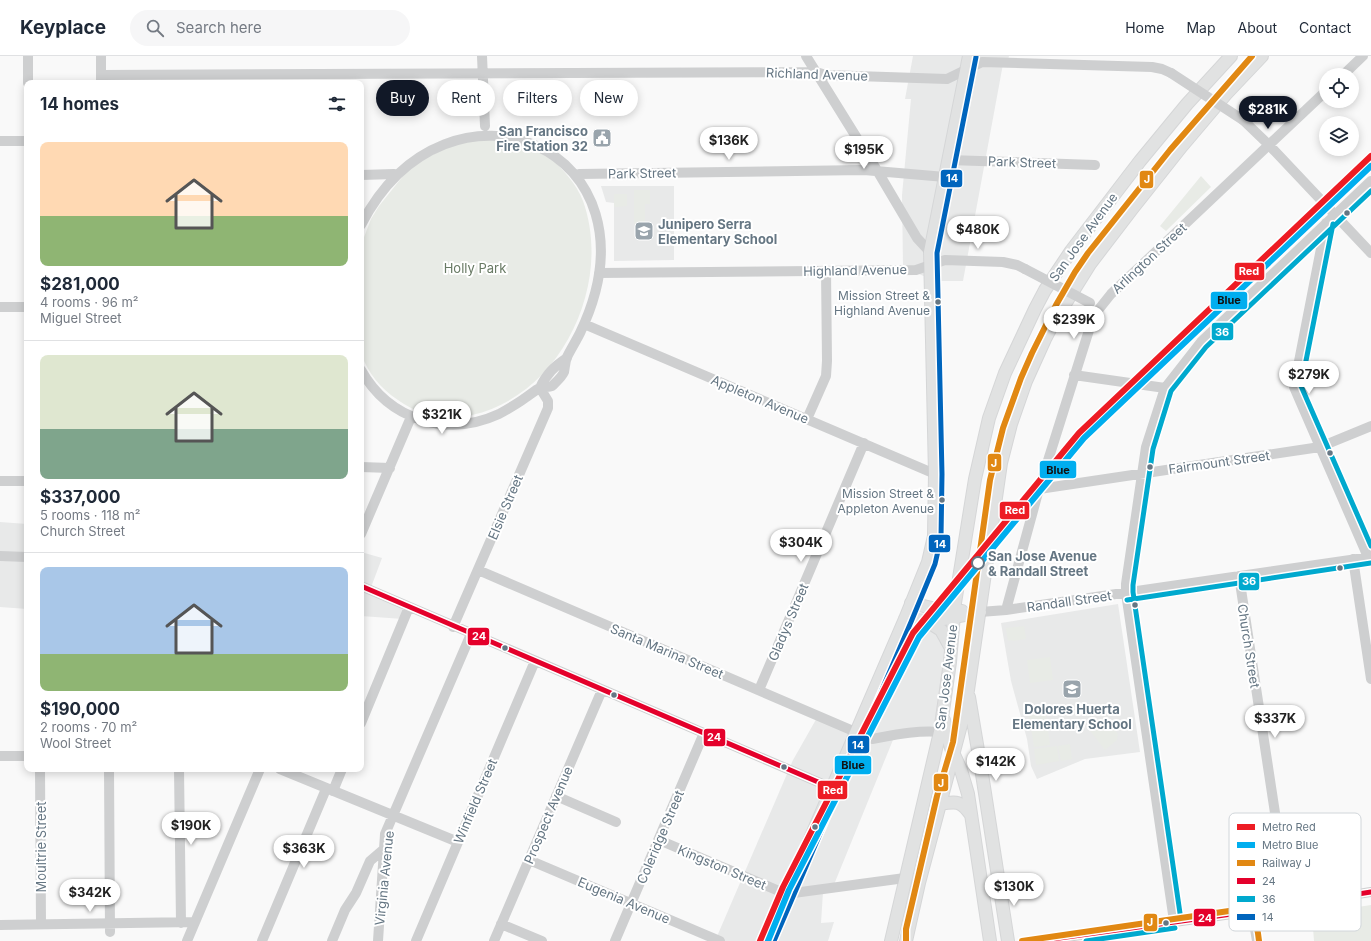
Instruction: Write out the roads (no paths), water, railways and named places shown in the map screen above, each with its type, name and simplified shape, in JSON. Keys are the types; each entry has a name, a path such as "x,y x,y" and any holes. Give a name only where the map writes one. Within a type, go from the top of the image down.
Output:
{"main road":[{"path":"766,941 905,619 928,562 934,536 935,474 930,252 969,56"},
{"name":"San Jose Avenue","path":"891,941 940,732 954,614 971,497 983,439 1004,373 1045,290 1085,231 1161,135 1231,56"},
{"name":"San Jose Avenue","path":"906,941 954,754 968,690 998,482 1005,445 1023,389 1045,339 1078,281 1118,226 1204,119 1262,56"},
{"name":"Randall Street","path":"911,603 954,614"},
{"name":"Randall Street","path":"905,619 927,621 954,614 980,612"},
{"path":"927,621 941,630 951,648"},
{"path":"968,690 1008,941"},
{"path":"942,713 945,728 965,780 972,815 990,941"},
{"path":"940,804 956,802 964,805 972,815"},
{"path":"975,843 992,841"}],"street":[{"path":"28,56 28,80"},
{"path":"101,56 101,79"},
{"path":"482,56 485,126"},
{"path":"806,56 917,238 930,252"},
{"path":"1350,68 1363,56"},
{"name":"Richland Avenue","path":"101,79 482,74 816,72 826,75 947,79 982,62 1152,67 1171,73 1243,120 1371,253"},
{"name":"Arlington Street","path":"1006,610 1039,489 1074,375 1090,327 1099,309 1111,294 1319,98"},
{"path":"473,128 485,126 500,127"},
{"path":"364,219 373,202 406,161 420,150 451,133"},
{"path":"364,380 387,402 411,417 429,422 465,424 482,420 512,407 540,388 544,379 555,366 567,358 584,324 590,308 599,273 601,247 597,219 588,189 579,174 557,150 545,142 526,133"},
{"path":"0,141 24,141"},
{"name":"Park Street","path":"949,160 1095,165"},
{"name":"Park Street","path":"579,174 864,170 945,177"},
{"path":"364,175 394,174"},
{"path":"1174,921 1126,593 1126,584 1146,447 1165,388 1201,342 1371,181"},
{"path":"1326,223 1294,387 1369,557"},
{"name":"Highland Avenue","path":"599,273 916,270 945,260 1003,262 1017,264 1099,309"},
{"path":"807,419 826,376 826,271"},
{"path":"0,307 24,307"},
{"name":"Appleton Avenue","path":"584,324 935,474"},
{"path":"1074,375 1165,388"},
{"name":"Elsie Street","path":"453,627 548,408 548,401 540,388"},
{"path":"364,527 411,417"},
{"name":"Fairmount Street","path":"1039,489 1320,447 1371,426"},
{"name":"Gladys Street","path":"759,690 864,443"},
{"path":"364,466 390,468"},
{"path":"0,481 24,481"},
{"path":"0,556 24,557"},
{"name":"Randall Street","path":"980,612 1006,610 1369,557"},
{"path":"1353,559 1371,679"},
{"name":"Santa Marina Street","path":"478,570 872,738 929,731 940,732"},
{"name":"Church Street","path":"1239,576 1275,813"},
{"path":"364,587 453,627 832,788"},
{"path":"364,716 409,607"},
{"path":"392,816 471,634"},
{"name":"Winfield Street","path":"416,941 535,661"},
{"name":"Prospect Avenue","path":"494,941 602,690"},
{"name":"Coleridge Street","path":"615,941 704,733"},
{"path":"0,756 24,756"},
{"name":"Moultrie Street","path":"40,772 41,924"},
{"path":"109,772 110,928"},
{"path":"179,772 181,922"},
{"path":"187,941 259,772"},
{"path":"287,772 458,842"},
{"path":"262,941 330,790 340,772"},
{"path":"556,796 616,822"},
{"name":"Virginia Avenue","path":"378,941 385,834 392,816"},
{"name":"Kingston Street","path":"659,840 786,894"},
{"path":"332,941 345,910 356,893 370,861 384,849"},
{"name":"Eugenia Avenue","path":"529,860 720,941"},
{"path":"786,894 905,878"},
{"path":"1361,894 1371,892"},
{"path":"1038,941 1229,914"},
{"path":"0,925 41,924 110,928 194,922"},
{"path":"501,924 542,941"},
{"path":"1255,931 1257,941"}],"tram line":[{"path":"1254,931 1255,940"}],"metro line":[{"name":"Red","path":"760,941 783,887 913,633 1079,433 1371,156"},
{"name":"Blue","path":"768,941 789,890 919,637 1084,438 1371,166"}],"rail line":[{"name":"J","path":"906,941 906,929 937,796 953,742 990,480 1003,428 1021,378 1056,305 1088,253 1170,150 1252,56"},
{"name":"J","path":"1022,941 1229,911"},
{"name":"J","path":"1257,931 1259,941"}],"place":[{"name":"San Francisco Fire Station 32","path":"602,138"},
{"name":"Junipero Serra Elementary School","path":"644,231"},
{"name":"Mission Street & Highland Avenue","path":"938,302"},
{"name":"Mission Street & Appleton Avenue","path":"942,500"},
{"name":"San Jose Avenue & Randall Street","path":"978,563"},
{"name":"Dolores Huerta Elementary School","path":"1072,689"}],"park label":[{"name":"Holly Park","path":"475,268"}]}
